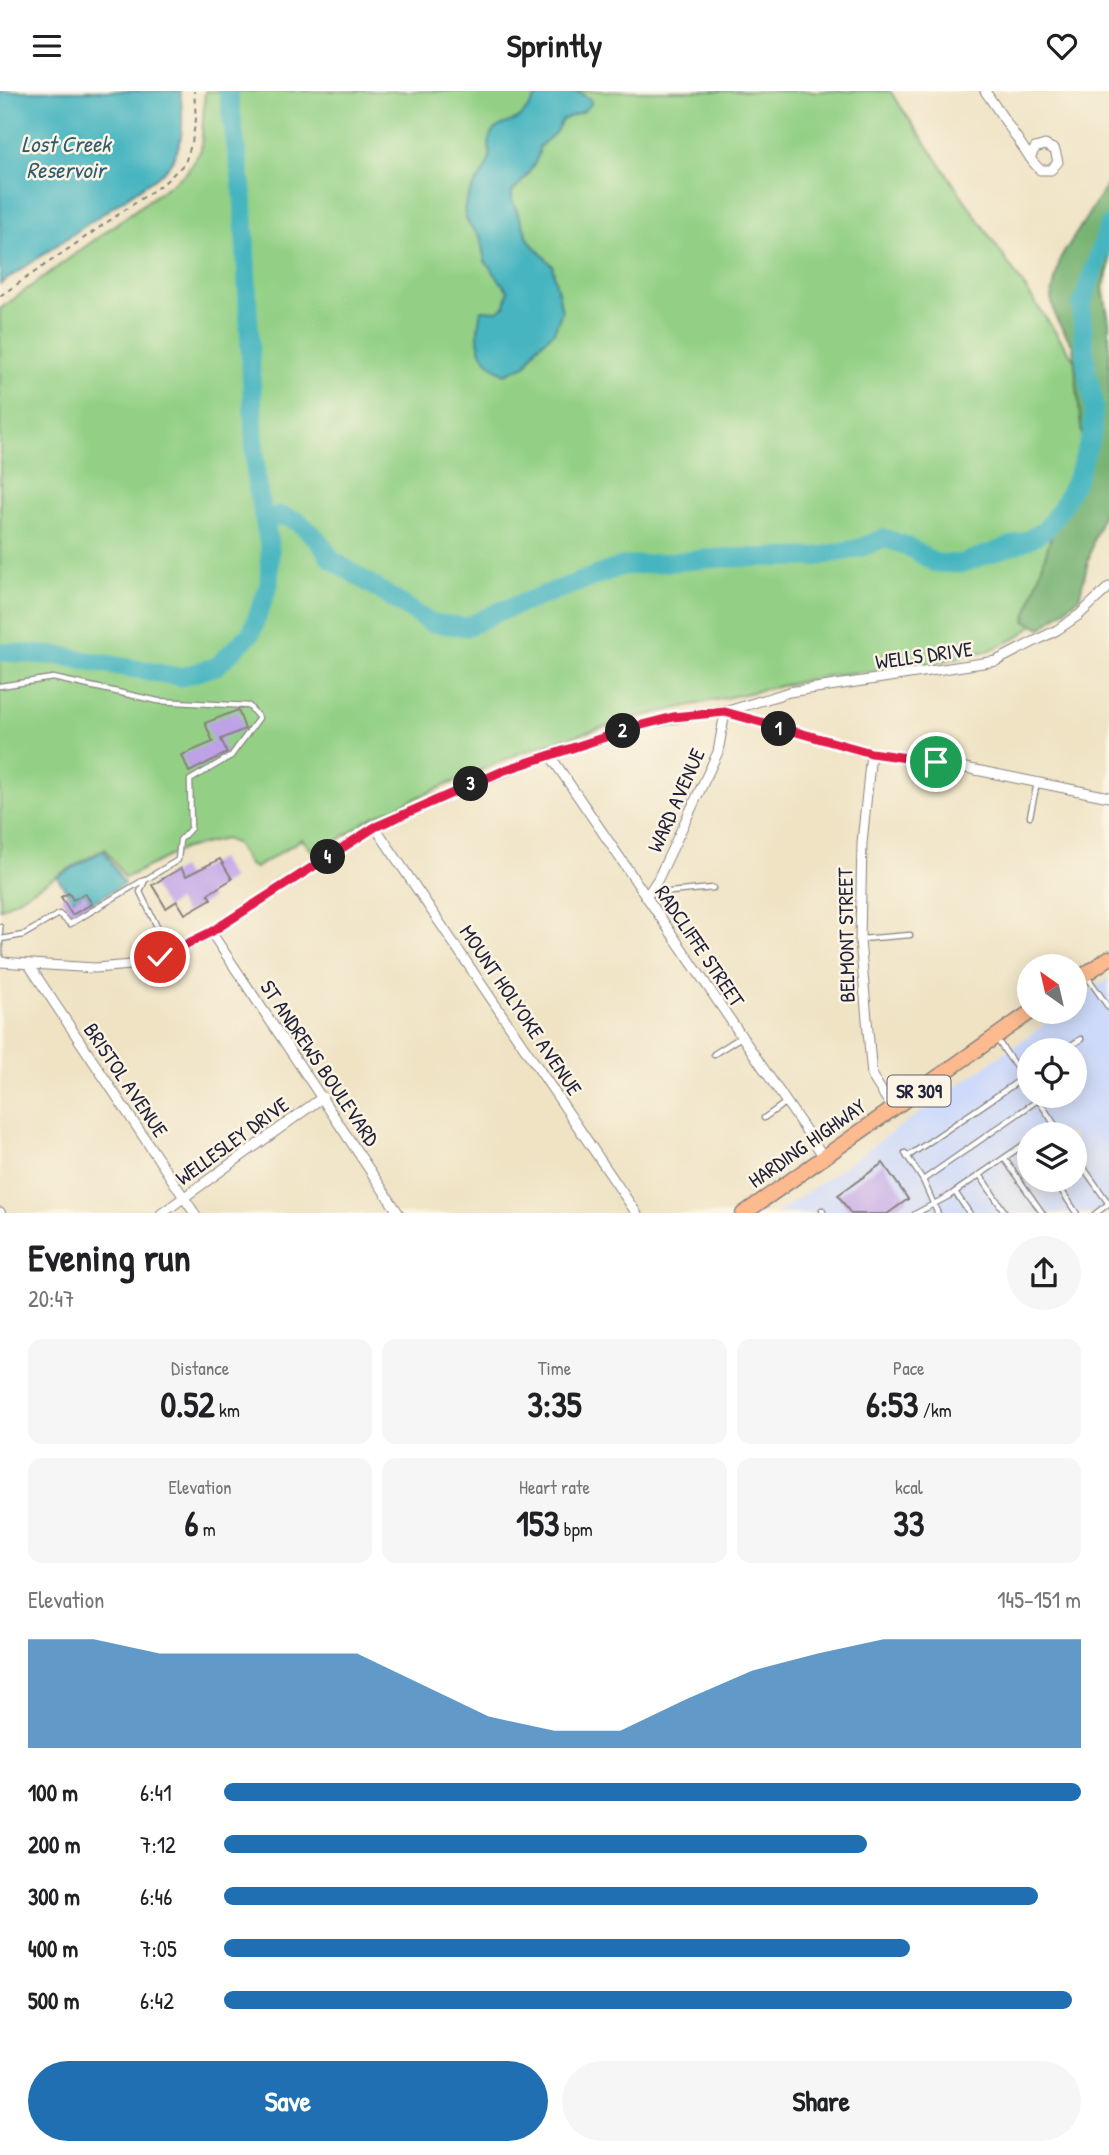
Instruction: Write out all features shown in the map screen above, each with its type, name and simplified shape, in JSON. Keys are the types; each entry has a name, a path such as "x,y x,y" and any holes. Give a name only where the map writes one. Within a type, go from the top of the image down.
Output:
{"main road":[{"path":"1087,974 1109,958"},
{"name":"HARDING HIGHWAY","path":"743,1213 1017,1022"}],"street":[{"path":"985,91 1030,158"},
{"name":"WELLS DRIVE","path":"725,712 789,692 996,661 1057,630 1079,615 1109,587"},
{"path":"0,962 116,967 148,961 170,953 211,932 375,827 494,774 549,754 663,720 725,712 871,753 936,762 1109,796"},
{"name":"WARD AVENUE","path":"647,895 658,879 718,752 725,712"},
{"name":"BELMONT STREET","path":"871,753 862,843 860,940 872,1076 893,1109"},
{"name":"RADCLIFFE STREET","path":"549,754 824,1157"},
{"name":"MOUNT HOLYOKE AVENUE","path":"375,827 637,1213"},
{"name":"ST ANDREWS BOULEVARD","path":"211,932 399,1213"},
{"name":"BRISTOL AVENUE","path":"29,965 195,1213"},
{"name":"WELLESLEY DRIVE","path":"161,1213 323,1097"}],"lane":[{"path":"0,686 52,678 158,701 249,706 259,718 231,756 190,780 191,828 180,840 178,860 70,924 58,914 23,935 1,939"},
{"path":"1030,816 1037,782"},
{"path":"145,880 140,892 170,953"},
{"path":"647,895 713,888"},
{"path":"0,927 0,962"},
{"path":"860,940 910,935"},
{"path":"1087,986 1109,1008"},
{"path":"714,1054 741,1037"},
{"path":"996,1037 1017,1069"},
{"path":"938,1213 923,1180 906,1155 1017,1082"},
{"path":"764,1118 786,1103"},
{"path":"923,1180 1023,1108"},
{"path":"915,1213 955,1192 1017,1150"},
{"path":"1004,1158 1044,1213"},
{"path":"1087,1173 1109,1204 1095,1213"},
{"path":"980,1175 1006,1213"},
{"path":"955,1192 970,1213"},
{"path":"1063,1192 1077,1213"}],"path":[{"path":"0,296 164,183 185,163 196,119 194,91"}],"shaded area":[{"path":"1109,978 1109,1213 777,1213 1017,1044 1017,1108 1087,1108 1087,1038 1025,1038 1045,1024 1087,1024 1087,994"}],"green space":[{"path":"205,91 890,91 1104,403 1109,419 1050,611 1017,638 990,650 931,664 826,676 633,718 522,752 371,818 316,855 302,839 255,868 249,865 235,843 225,839 185,848 125,878 105,848 0,909 0,309 186,173 201,150"},
{"path":"1109,182 1109,266 1103,288 1109,322 1109,497 1093,542 1079,598 1042,628 1025,621 1082,437 1073,346 1056,318 1051,298 1060,259"}],"water":[{"name":"Lost Creek Reservoir","path":"0,91 180,91 182,124 175,155 162,173 0,284"},
{"path":"542,91 576,91 591,99 591,104 584,111 562,120 555,133 539,147 534,165 512,192 512,200 530,242 552,265 562,311 554,332 537,347 526,365 505,374 483,355 478,330 481,310 497,311 505,306 508,291 485,261 480,236 470,226 465,216 465,207 489,161 489,139 493,131 521,116"},
{"path":"104,850 124,884 91,903 85,893 73,900 57,877"}],"building":[{"path":"238,710 245,729 221,739 227,753 189,772 182,755 213,742 205,723"},
{"path":"220,859 232,879 208,894 211,899 185,914 177,901 166,908 152,885 181,868 186,876"},
{"path":"69,893 73,900 85,893 92,904 72,915 61,897"},
{"path":"883,1163 908,1199 888,1213 850,1213 838,1195"}],"waterway":[{"path":"0,652 61,656 181,677 217,666 251,633 269,585 270,549 256,480 243,195 228,91"},
{"path":"266,529 269,519 279,515 299,522 319,541 331,559 431,623 467,627 498,612 622,566 719,558 815,557 860,548 884,538 907,546 935,563 960,564 1028,540 1045,530 1060,510 1077,478 1092,434 1094,404 1086,367 1081,307 1109,225"}],"route":[{"path":"160,957 211,932 375,827 461,788 532,760 673,717 725,712 871,753 936,762"}]}
